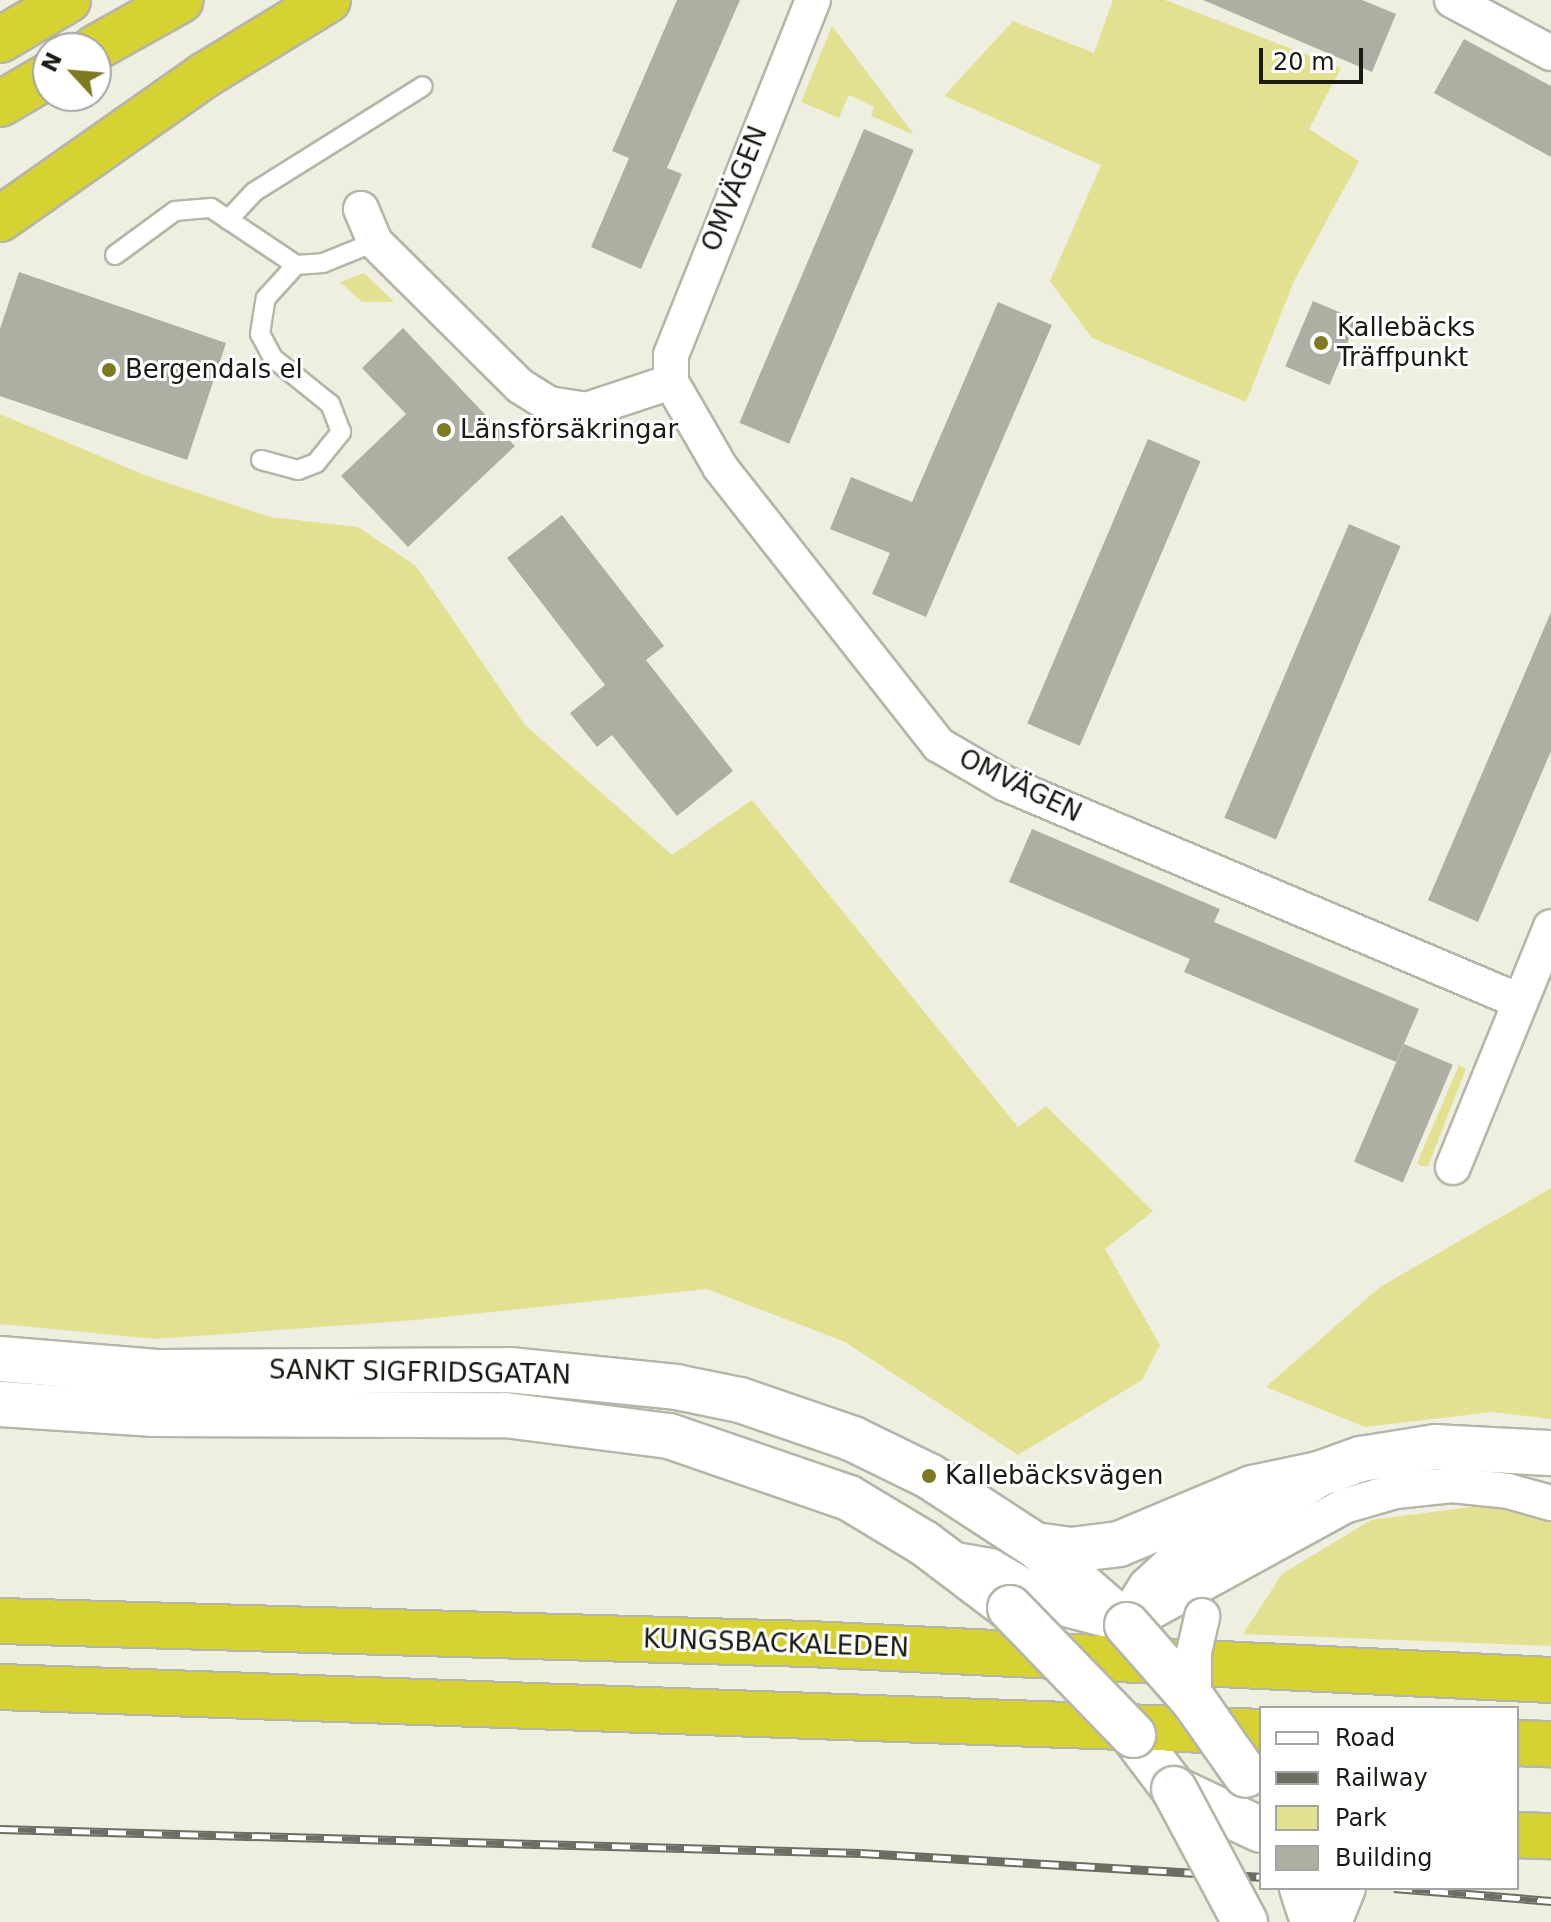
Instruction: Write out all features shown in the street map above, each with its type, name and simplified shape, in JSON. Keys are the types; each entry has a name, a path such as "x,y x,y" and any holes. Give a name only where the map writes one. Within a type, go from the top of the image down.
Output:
{"highway":[{"path":"0,40 68,0"},
{"path":"112,39 181,0"},
{"path":"0,219 205,75 328,0"},
{"path":"0,104 32,85"},
{"name":"KUNGSBACKALEDEN","path":"0,1621 809,1644 1551,1680"},
{"path":"0,1687 1259,1732"},
{"path":"1519,1743 1551,1744"},
{"path":"1519,1835 1551,1836"}],"main road":[{"name":"SANKT SIGFRIDSGATAN","path":"0,1359 159,1372 509,1370 676,1387 740,1400 853,1439 929,1476 1035,1545 1132,1616 1259,1797"},
{"name":"SANKT SIGFRIDSGATAN","path":"0,1404 155,1414 505,1415 669,1436 849,1498 946,1558 1010,1608 1120,1718 1174,1789 1245,1922"},
{"path":"1035,1545 1071,1550 1119,1544 1252,1488 1319,1474 1361,1459 1436,1447 1551,1453"},
{"path":"1120,1718 1132,1616 1150,1589 1175,1566 1319,1474"},
{"name":"SANKT SIGFRIDSGATAN","path":"1174,1789 1259,1829"},
{"path":"1303,1890 1313,1922"},
{"path":"1329,1922 1342,1890"}],"street":[{"name":"OMVÄGEN","path":"813,0 681,323 671,355 671,382 720,467 939,745 1004,783 1519,1001"},
{"path":"1452,0 1551,53"},
{"path":"361,209 375,242 520,386 549,404 586,410 671,382"},
{"path":"1453,1167 1551,927"},
{"path":"946,1558 990,1566 1062,1608 1132,1616 1222,1573 1344,1506 1396,1491 1452,1485 1508,1491 1551,1503"},
{"path":"1194,1701 1194,1652 1202,1616 1222,1573"}],"lane":[{"path":"228,220 254,192 423,86"},
{"path":"115,255 175,211 211,208 296,265 323,263 375,242"},
{"path":"261,460 298,470 316,463 341,432 330,404 273,358 260,334 266,298 296,265"}],"green space":[{"path":"1113,0 1165,0 1341,68 1309,129 1359,161 1294,281 1246,402 1092,338 1050,281 1101,165 944,96 1013,21 1094,53"},
{"path":"832,26 912,134 871,116 874,107 849,95 839,118 801,102"},
{"path":"364,273 394,302 362,302 340,282"},
{"path":"0,414 147,476 270,517 358,527 416,566 525,725 672,855 752,800 1018,1127 1046,1106 1153,1211 1105,1249 1160,1345 1142,1380 1018,1455 845,1342 707,1289 416,1320 155,1339 0,1324"},
{"path":"1459,1065 1466,1069 1428,1166 1421,1166 1417,1163"},
{"path":"1551,1188 1551,1419 1492,1412 1365,1427 1266,1387 1380,1287"},
{"path":"1494,1504 1551,1522 1551,1646 1243,1634 1282,1574 1371,1520"}],"building":[{"path":"677,0 740,0 667,168 682,174 641,269 591,247 629,158 612,151"},
{"path":"1203,0 1362,0 1396,14 1372,72"},
{"path":"1464,39 1551,86 1551,157 1434,93"},
{"path":"864,129 914,150 789,444 739,423"},
{"name":"Bergendals el","path":"19,272 226,343 187,460 0,396 0,329"},
{"name":"Kallebäcks Träffpunkt","path":"1313,301 1357,320 1329,385 1285,366"},
{"path":"998,302 1052,325 926,617 872,594 890,553 830,529 851,477 912,502"},
{"name":"Länsförsäkringar","path":"403,328 515,446 408,547 341,476 406,414 362,368"},
{"path":"1148,439 1200,461 1080,746 1027,723"},
{"path":"562,515 664,646 646,660 733,771 677,816 612,735 597,747 570,713 605,685 507,558"},
{"path":"1349,524 1401,546 1276,840 1224,818"},
{"path":"1551,612 1551,751 1478,922 1428,900"},
{"path":"1032,829 1220,909 1214,922 1419,1009 1396,1062 1184,972 1190,959 1009,882"},
{"path":"1404,1044 1453,1065 1403,1183 1354,1162"}],"railway":[{"path":"0,1829 861,1853 1259,1877"},
{"path":"1418,1890 1551,1901"}],"place":[{"name":"Kallebäcks Träffpunkt","path":"1321,343"},
{"name":"Bergendals el","path":"109,370"},
{"name":"Länsförsäkringar","path":"444,430"},
{"name":"Kallebäcksvägen","path":"929,1476"}]}
